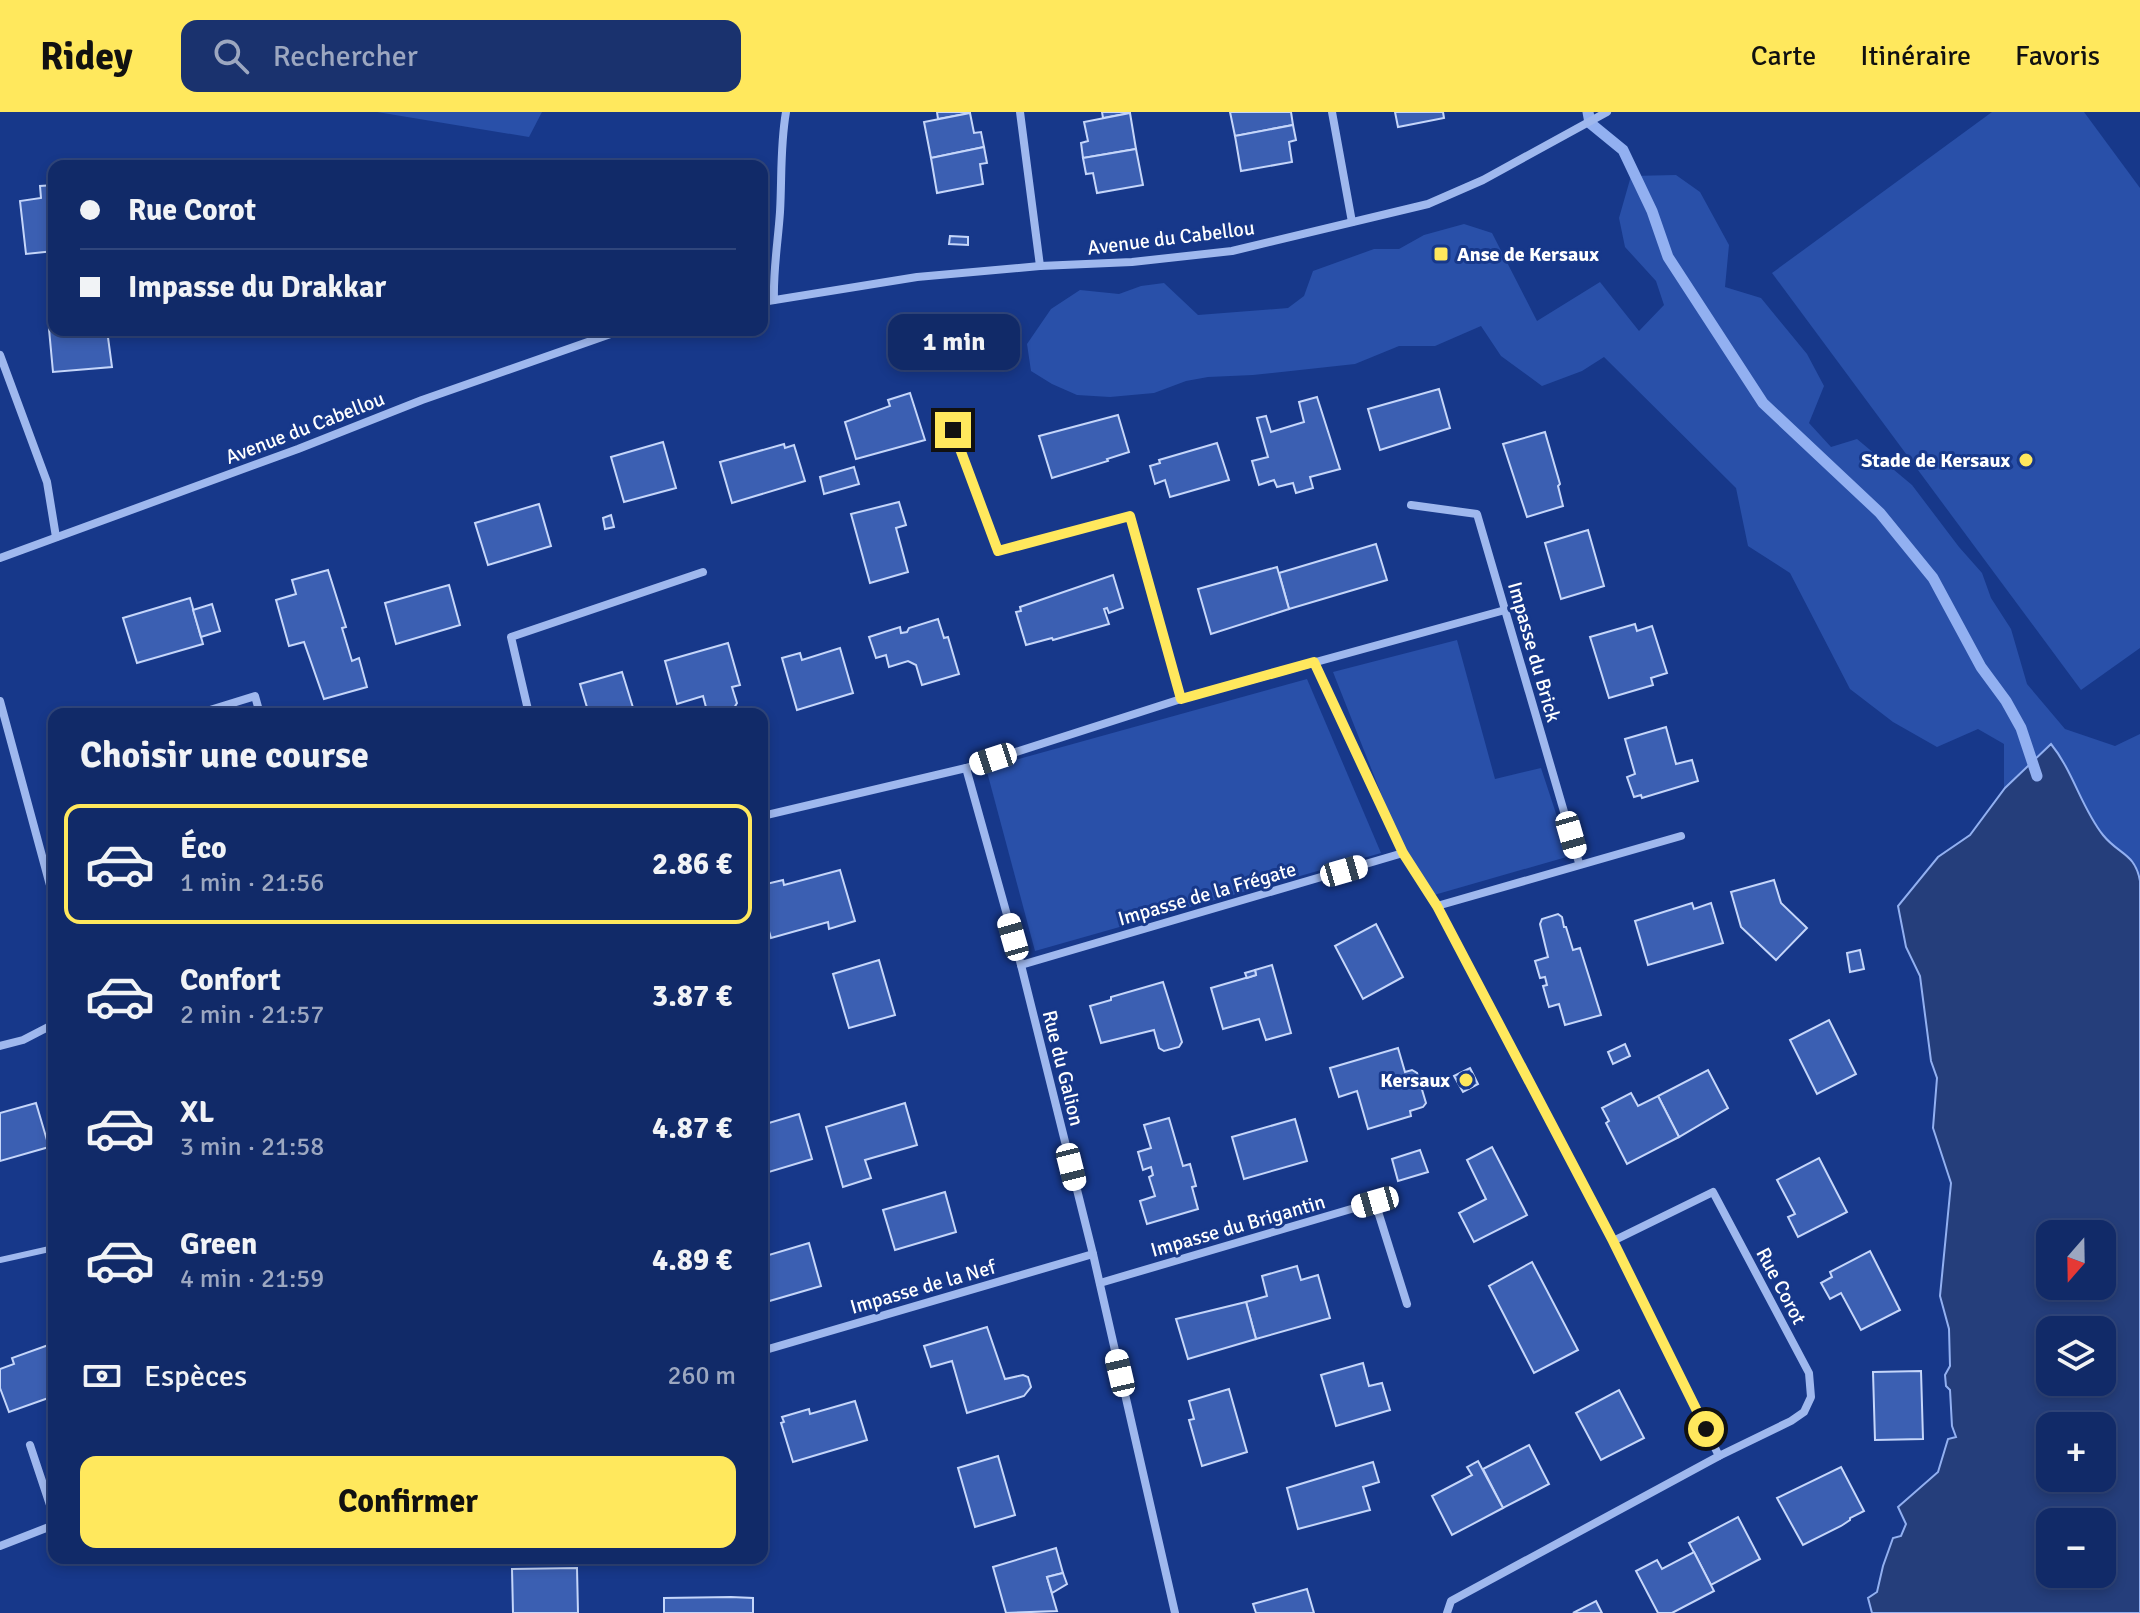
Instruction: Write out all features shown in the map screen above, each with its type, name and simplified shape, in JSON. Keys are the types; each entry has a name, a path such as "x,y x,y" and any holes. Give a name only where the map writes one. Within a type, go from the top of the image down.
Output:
{"street":[{"path":"774,300 781,144 786,112"},
{"path":"1020,112 1040,266"},
{"path":"1332,112 1352,222"},
{"name":"Avenue du Cabellou","path":"768,301 917,277 1040,266 1132,262 1232,251 1428,204 1469,186 1607,112"},
{"name":"Avenue du Cabellou","path":"0,558 298,449 422,400 605,336"},
{"path":"0,355 47,482 56,537"},
{"path":"953,430 998,551 1130,516 1181,699"},
{"name":"Impasse du Brick","path":"1411,505 1477,514 1579,863"},
{"path":"528,708 511,637 703,572"},
{"path":"768,815 966,768 1181,699 1505,610"},
{"path":"1314,662 1403,853 1437,906 1613,1241 1719,1456"},
{"path":"216,708 255,696 258,708"},
{"path":"0,701 48,878"},
{"name":"Rue du Galion","path":"966,768 1021,965 1093,1254 1175,1613"},
{"path":"1437,906 1681,836"},
{"name":"Impasse de la Frégate","path":"1021,965 1403,853"},
{"path":"0,1046 23,1040 48,1027"},
{"name":"Rue Corot","path":"1447,1613 1451,1601 1804,1412 1811,1397 1809,1373 1713,1192 1613,1241"},
{"name":"Impasse du Brigantin","path":"1100,1283 1375,1202 1407,1304"},
{"name":"Impasse de la Nef","path":"768,1349 1093,1254"},
{"path":"30,1445 48,1499"},
{"path":"0,1546 48,1527"}],"lane":[{"path":"0,1260 48,1249"}],"shaded area":[{"path":"377,112 542,112 529,137"},
{"name":"Stade de Kersaux","path":"1992,112 2084,112 2140,188 2140,648 2081,690 1772,273"},
{"path":"1676,175 1700,192 1729,245 1725,287 1761,298 1807,354 1824,386 1809,423 1831,447 1857,439 1912,485 1982,573 1991,598 2011,629 2027,684 2065,729 2115,746 2140,734 2140,1613 1872,1613 1868,1598 1877,1592 1893,1538 1901,1536 1906,1524 1898,1507 1938,1472 1948,1439 1956,1437 1945,1375 1950,1366 1949,1329 1940,1296 1951,1183 1933,1128 1937,1078 1931,1061 1920,976 1906,947 1898,906 1938,857 1970,835 2004,788 2004,744 1978,729 1937,747 1893,722 1850,689 1790,573 1748,546 1736,488 1604,357 1582,371 1542,386 1501,356 1481,326 1435,346 1399,346 1355,364 1208,377 1186,381 1154,393 1110,397 1077,395 1031,371 1027,344 1051,309 1080,290 1119,294 1141,286 1164,283 1198,315 1288,308 1304,296 1313,271 1374,249 1399,249 1424,235 1464,224 1492,233 1537,321 1600,282 1639,331 1664,305 1656,281 1625,247 1619,218 1631,176"},
{"path":"1457,640 1495,779 1541,768 1570,856 1434,895 1405,854 1333,672"},
{"path":"1307,679 1381,853 1035,951 986,768"},
{"path":"2051,744 2096,825 2109,842 2130,859 2140,881 2140,1613 1872,1613 1868,1598 1877,1592 1893,1538 1901,1536 1906,1524 1898,1507 1938,1472 1948,1439 1956,1437 1945,1375 1950,1366 1949,1329 1940,1296 1951,1183 1933,1128 1937,1078 1931,1061 1920,976 1906,947 1898,906 1938,857 1970,835 2005,788"}],"building":[{"path":"937,112 970,112 970,113 938,119"},
{"path":"1102,112 1130,112 1130,113 1103,118"},
{"path":"1230,112 1291,112 1293,125 1235,136"},
{"path":"1395,112 1443,112 1444,118 1398,127"},
{"path":"970,113 974,133 981,132 984,147 931,158 924,122"},
{"path":"1130,113 1136,149 1083,158 1081,143 1088,141 1084,122"},
{"path":"1293,125 1296,140 1289,142 1292,162 1241,171 1235,136"},
{"path":"984,147 987,163 980,164 983,184 937,193 931,158"},
{"path":"1136,149 1143,185 1097,193 1093,173 1086,174 1083,158"},
{"path":"48,185 48,252 26,254 20,201 41,198 40,186"},
{"path":"950,236 968,237 968,245 949,244"},
{"path":"50,336 108,336 112,367 53,372"},
{"path":"1439,389 1450,428 1380,450 1368,409"},
{"path":"910,393 925,440 856,459 845,422 890,406 888,400"},
{"path":"1317,397 1340,469 1310,477 1313,488 1296,493 1293,483 1277,487 1274,480 1259,485 1252,461 1268,457 1257,418 1266,416 1271,432 1304,422 1299,402"},
{"path":"1118,415 1129,452 1052,478 1039,436"},
{"path":"1545,432 1563,506 1527,517 1503,444"},
{"path":"663,442 676,488 624,502 611,457"},
{"path":"1217,443 1229,480 1170,497 1165,480 1155,484 1150,466 1160,463 1159,460"},
{"path":"784,444 785,448 794,445 805,481 732,503 720,462"},
{"path":"854,467 859,484 824,494 820,477"},
{"path":"899,502 906,525 896,528 908,572 870,583 851,514"},
{"path":"539,504 551,546 488,565 475,523"},
{"path":"611,515 614,527 605,529 603,518"},
{"path":"1588,530 1604,586 1561,599 1545,543"},
{"path":"1376,544 1387,580 1289,609 1279,573"},
{"path":"1277,567 1289,609 1211,634 1198,589"},
{"path":"328,570 346,627 342,628 352,661 359,658 367,687 324,699 304,642 289,646 276,600 296,594 292,580"},
{"path":"1113,575 1123,608 1109,613 1107,608 1104,609 1109,624 1026,645 1016,612 1021,611 1020,607"},
{"path":"449,585 460,625 396,644 385,603"},
{"path":"190,598 203,644 137,663 123,618"},
{"path":"212,604 220,631 201,637 193,610"},
{"path":"938,619 944,638 948,637 959,674 922,685 916,665 908,661 889,667 886,655 876,658 869,637 900,627 901,633 907,632 909,628"},
{"path":"1635,624 1637,631 1652,626 1667,673 1651,678 1653,685 1609,698 1590,637"},
{"path":"728,643 740,685 732,687 737,703 734,708 706,708 703,696 677,704 665,661"},
{"path":"840,648 853,693 797,710 782,658 800,653 802,660"},
{"path":"622,672 633,708 587,708 580,684"},
{"path":"1666,727 1676,764 1692,760 1698,781 1642,798 1641,795 1634,797 1627,777 1635,774 1625,739"},
{"path":"840,870 855,921 829,929 828,922 771,938 768,928 768,884 783,880 784,885"},
{"path":"1774,880 1781,903 1807,928 1776,960 1741,927 1731,892"},
{"path":"1692,903 1694,909 1711,903 1723,943 1648,965 1635,921"},
{"path":"1558,914 1562,917 1573,950 1580,948 1601,1015 1565,1025 1559,1004 1549,1007 1543,986 1547,985 1545,977 1540,978 1535,961 1548,957 1540,924 1542,919"},
{"path":"1376,924 1403,977 1363,999 1335,946"},
{"path":"1860,950 1864,969 1850,972 1847,953"},
{"path":"879,960 895,1015 849,1028 833,974"},
{"path":"1272,965 1291,1033 1266,1040 1259,1019 1223,1029 1211,988 1256,975 1255,970"},
{"path":"1255,970 1256,975 1247,978 1245,973"},
{"path":"1163,982 1182,1042 1179,1047 1164,1051 1159,1048 1154,1030 1101,1043 1090,1006"},
{"path":"1829,1020 1856,1074 1817,1094 1790,1040"},
{"path":"1625,1044 1630,1056 1613,1064 1608,1052"},
{"path":"1398,1048 1405,1072 1412,1070 1417,1073 1426,1103 1410,1111 1411,1116 1368,1129 1357,1091 1339,1097 1330,1068"},
{"name":"Kersaux","path":"1470,1068 1478,1084 1463,1092 1454,1076"},
{"path":"1708,1070 1728,1108 1679,1137 1658,1096"},
{"path":"1631,1093 1638,1106 1658,1096 1679,1137 1627,1164 1606,1123 1609,1121 1602,1108"},
{"path":"36,1103 48,1147 0,1161 0,1113"},
{"path":"905,1103 917,1145 865,1160 871,1178 843,1187 826,1127"},
{"path":"799,1114 812,1159 768,1172 768,1123"},
{"path":"1169,1118 1183,1166 1190,1164 1198,1209 1147,1224 1140,1201 1155,1196 1149,1177 1153,1175 1151,1167 1143,1170 1138,1152 1151,1148 1144,1125"},
{"path":"1295,1119 1307,1161 1244,1179 1232,1137"},
{"path":"1492,1147 1527,1215 1474,1242 1459,1213 1486,1199 1467,1160"},
{"path":"1420,1150 1428,1172 1398,1181 1392,1159"},
{"path":"1819,1158 1847,1212 1798,1237 1788,1217 1795,1214 1777,1180"},
{"path":"945,1192 956,1232 895,1250 883,1210"},
{"path":"809,1243 821,1286 768,1301 768,1255"},
{"path":"1870,1251 1900,1310 1861,1330 1841,1293 1830,1299 1821,1283 1832,1277 1830,1272"},
{"path":"1532,1262 1578,1350 1534,1373 1489,1286"},
{"path":"1297,1266 1301,1280 1318,1275 1330,1318 1256,1339 1246,1302 1267,1296 1262,1276"},
{"path":"1246,1302 1256,1339 1188,1359 1176,1319"},
{"path":"987,1327 1005,1379 1023,1375 1028,1377 1031,1387 1024,1396 967,1413 952,1361 931,1367 924,1346"},
{"path":"48,1345 48,1398 9,1412 0,1388 0,1369 14,1364 12,1358"},
{"path":"1363,1363 1369,1386 1382,1383 1390,1410 1336,1426 1321,1375"},
{"path":"1921,1371 1923,1439 1875,1440 1873,1372"},
{"path":"1229,1389 1247,1452 1202,1466 1189,1420 1194,1419 1189,1401"},
{"path":"1619,1390 1644,1438 1601,1460 1576,1413"},
{"path":"855,1401 867,1440 793,1462 782,1417 809,1409 810,1414"},
{"path":"1529,1445 1549,1484 1503,1508 1483,1469"},
{"path":"998,1456 1015,1515 975,1527 958,1468"},
{"path":"1478,1461 1503,1508 1452,1535 1432,1496 1472,1475 1467,1467"},
{"path":"1373,1462 1379,1482 1363,1487 1370,1510 1298,1529 1287,1488"},
{"path":"1841,1467 1864,1511 1803,1545 1777,1498"},
{"path":"1738,1517 1760,1559 1711,1585 1689,1543"},
{"path":"1056,1548 1063,1573 1047,1577 1057,1611 1006,1613 993,1567"},
{"path":"1694,1552 1714,1591 1672,1613 1658,1613 1636,1571 1657,1560 1662,1569"},
{"path":"577,1568 578,1613 513,1613 512,1569"},
{"path":"1063,1573 1067,1584 1052,1593 1047,1577"},
{"path":"1307,1589 1314,1613 1256,1613 1253,1604"},
{"path":"664,1598 753,1598 753,1613 664,1613"},
{"path":"1596,1601 1602,1613 1573,1613"}],"waterway":[{"path":"1588,112 1590,123 1623,150 1652,211 1668,257 1763,403 1880,513 1933,578 1981,667 2021,728 2037,776"}],"place":[{"name":"Anse de Kersaux","path":"1441,254"},
{"name":"Stade de Kersaux","path":"2026,460"},
{"name":"Kersaux","path":"1466,1080"}],"route":[{"path":"953,430 998,551 1130,516 1181,699 1314,662 1403,853 1437,906 1613,1241 1706,1429"}]}
